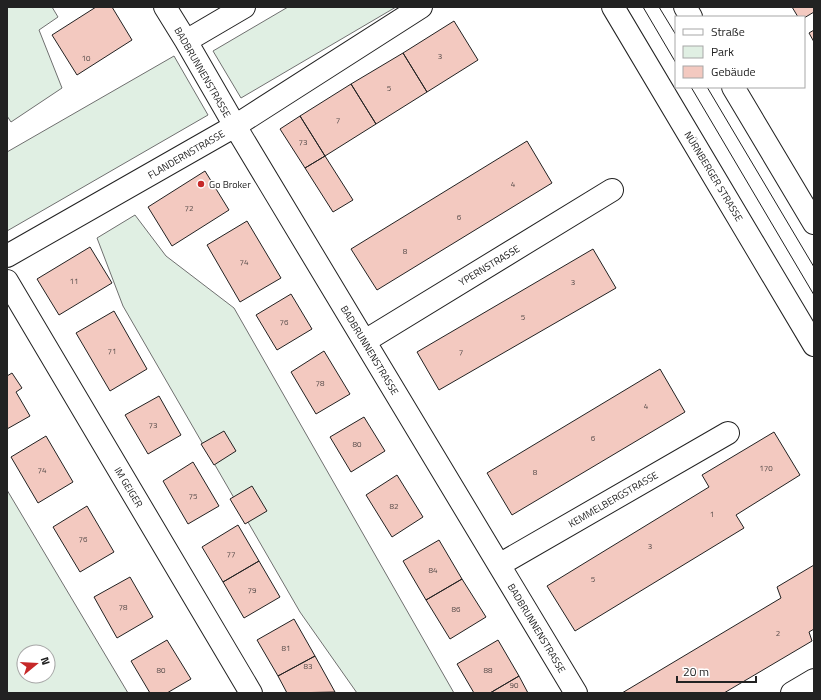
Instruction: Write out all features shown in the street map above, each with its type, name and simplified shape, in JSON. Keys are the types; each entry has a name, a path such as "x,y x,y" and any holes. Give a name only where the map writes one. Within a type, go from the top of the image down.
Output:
{"street":[{"name":"BADBRUNNENSTRASSE","path":"165,7 576,693"},
{"path":"186,41 244,7"},
{"name":"FLANDERNSTRASSE","path":"7,256 235,126 421,7"},
{"name":"NÜRNBERGER STRASSE","path":"614,7 814,345"},
{"path":"685,7 690,16"},
{"path":"734,88 814,223"},
{"name":"YPERNSTRASSE","path":"365,341 612,190"},
{"name":"IM GEIGER","path":"7,281 251,693"},
{"name":"KEMMELBERGSTRASSE","path":"499,566 728,433"},
{"path":"792,693 814,680"}],"green space":[{"path":"7,7 52,7 58,17 39,30 62,88 11,122 7,116"},
{"path":"288,7 396,7 241,98 213,51"},
{"path":"174,56 208,115 7,231 7,152"},
{"path":"135,215 166,256 234,308 454,693 357,693 300,612 123,306 97,238"},
{"path":"7,490 128,693 7,693"}],"building":[{"path":"96,7 112,7 132,40 77,75 52,35"},
{"path":"792,7 814,7 814,12 805,17 805,16 797,16"},
{"path":"454,21 478,60 427,92 403,53"},
{"path":"814,30 814,42 809,33"},
{"path":"403,53 427,92 376,124 351,84"},
{"path":"351,84 376,124 325,156 300,116"},
{"path":"300,116 325,156 305,168 280,129"},
{"path":"527,141 552,183 377,290 351,249"},
{"path":"325,156 353,200 333,212 305,168"},
{"path":"205,171 229,210 172,246 148,207"},
{"path":"247,221 281,278 240,302 207,245"},
{"path":"90,247 112,283 59,315 37,279"},
{"path":"593,249 616,288 439,390 417,352"},
{"path":"291,294 312,329 277,350 256,315"},
{"path":"114,311 147,369 110,391 76,333"},
{"path":"324,351 350,394 316,414 291,372"},
{"path":"660,369 685,412 512,515 487,473"},
{"path":"12,373 22,388 16,392 30,416 7,429 7,376"},
{"path":"159,396 181,435 148,454 125,415"},
{"path":"364,417 385,451 351,472 330,437"},
{"path":"224,431 236,451 214,465 201,444"},
{"path":"774,432 800,475 736,515 744,528 575,631 547,586 709,487 702,475"},
{"path":"46,436 73,482 38,503 11,457"},
{"path":"193,462 219,506 188,524 163,481"},
{"path":"397,475 423,517 392,537 366,495"},
{"path":"252,486 267,511 245,524 230,499"},
{"path":"87,506 114,552 80,572 53,527"},
{"path":"238,525 259,561 223,582 202,547"},
{"path":"439,540 462,579 426,600 403,561"},
{"path":"259,561 280,597 244,618 223,582"},
{"path":"814,565 814,629 809,632 812,641 724,693 622,693 781,598 777,587"},
{"path":"130,577 153,617 117,638 94,597"},
{"path":"462,579 486,617 450,639 426,600"},
{"path":"294,619 315,656 278,676 257,640"},
{"path":"167,640 191,679 167,693 150,693 131,661"},
{"path":"498,640 519,676 490,693 474,693 457,664"},
{"path":"315,656 335,692 287,693 278,676"},
{"path":"519,676 528,693 490,693"}],"tram line":[{"path":"643,7 675,61"},
{"path":"659,7 675,33"},
{"path":"692,88 814,295"},
{"path":"708,88 814,267"}],"place":[{"name":"Go Broker","path":"201,184"}]}
